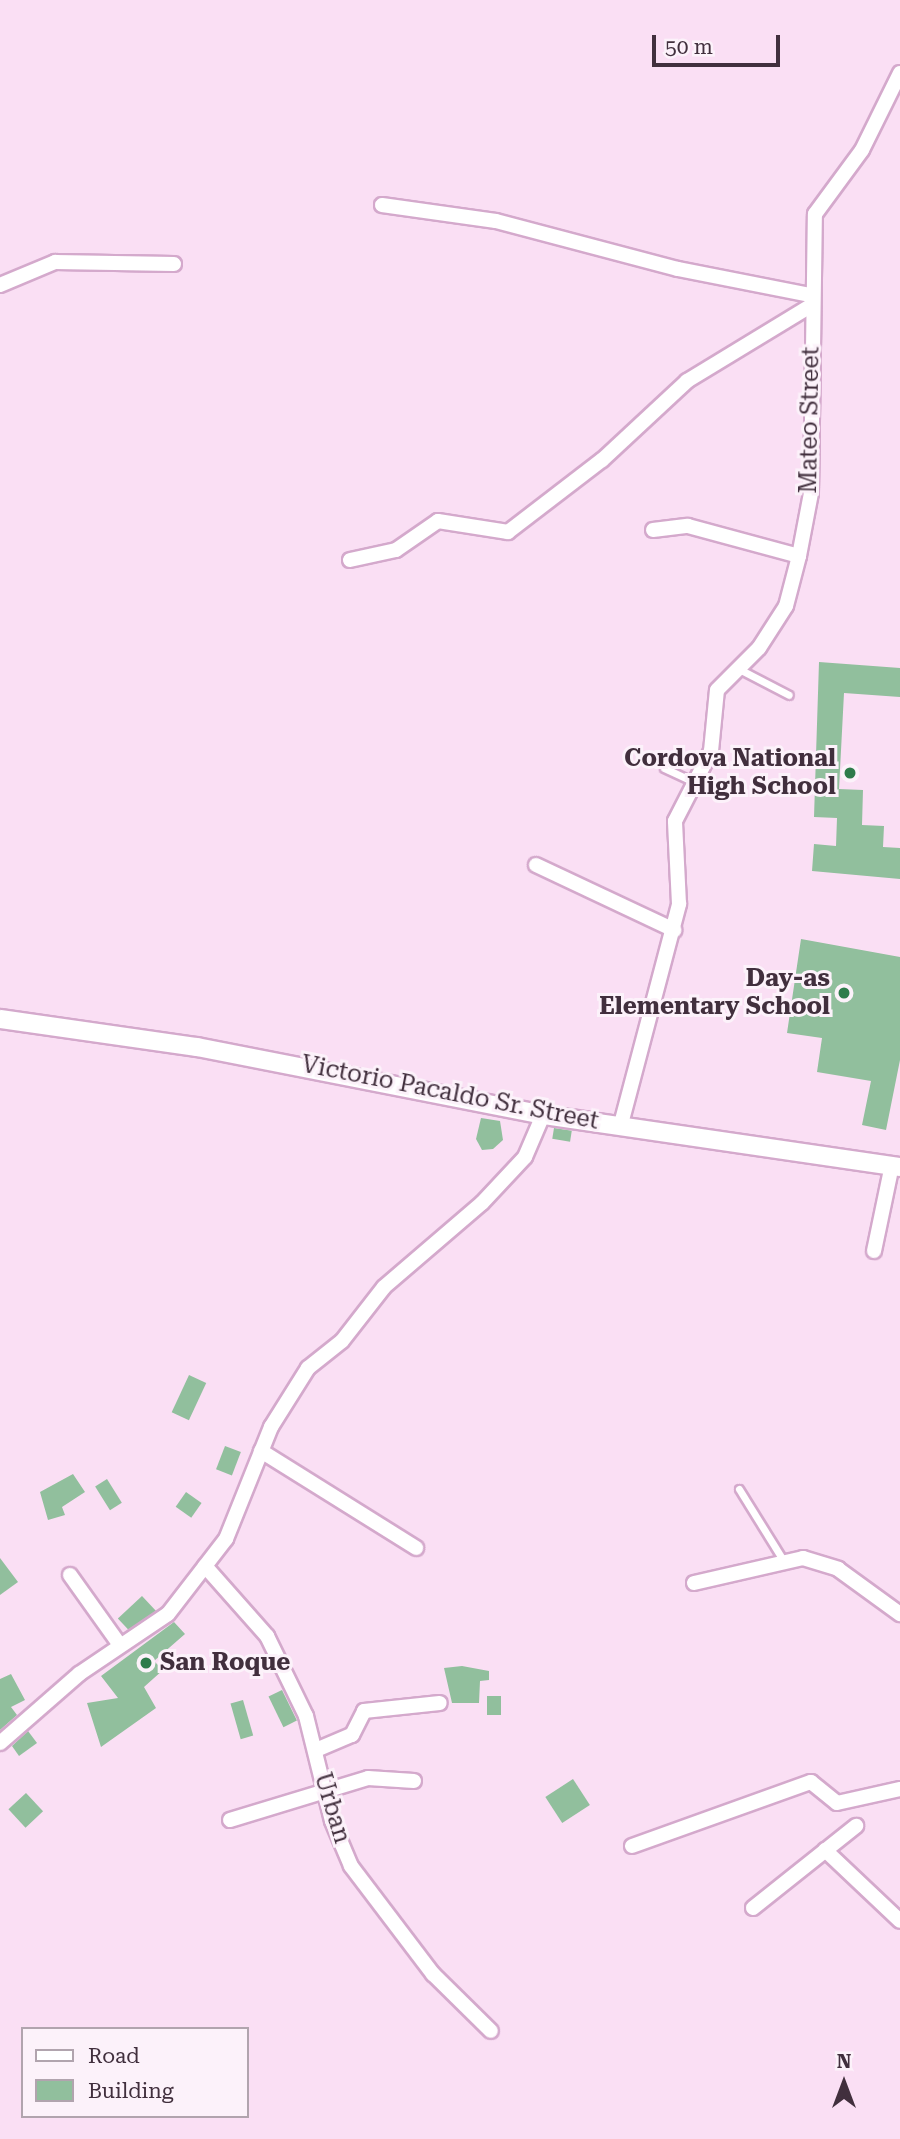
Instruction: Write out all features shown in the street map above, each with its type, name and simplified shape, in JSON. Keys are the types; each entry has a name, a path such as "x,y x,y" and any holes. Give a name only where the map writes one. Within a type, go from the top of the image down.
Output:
{"street":[{"name":"Mateo Street","path":"621,1124 679,904 675,821 711,751 717,690 738,669 786,606 799,556 811,493 811,300 815,214 862,150 898,79"},
{"path":"382,205 496,221 678,269 811,300"},
{"path":"0,285 55,262 174,264"},
{"path":"351,561 396,550 438,521 508,532 602,460 687,381 811,300"},
{"path":"653,530 688,526 799,556"},
{"path":"537,866 674,930"},
{"name":"Victorio Pacaldo Sr. Street","path":"1,1023 197,1046 543,1115 621,1124 896,1166"},
{"path":"0,1743 120,1645 168,1614 226,1539 261,1451 308,1368 342,1341 384,1287 482,1203 524,1157 543,1115"},
{"path":"874,1251 896,1166"},
{"path":"261,1451 416,1548"},
{"path":"694,1583 783,1560 803,1558 838,1569 900,1614"},
{"name":"Urban","path":"205,1566 267,1636 316,1750 324,1791 351,1866 433,1974 491,2031"},
{"path":"70,1575 120,1645"},
{"path":"316,1750 352,1735 364,1711 440,1703"},
{"path":"230,1820 368,1778 414,1781"},
{"path":"632,1846 811,1782 837,1803 900,1789"},
{"path":"753,1908 856,1826"},
{"path":"825,1850 900,1921"}],"lane":[{"path":"738,669 789,695"},
{"path":"664,768 695,783"},
{"path":"739,1489 783,1560"}],"building":[{"path":"819,662 900,668 900,697 844,693 839,789 863,790 862,825 884,826 883,847 900,848 900,879 812,871 814,844 836,846 837,818 814,817"},
{"path":"801,939 900,957 900,1060 886,1130 862,1125 871,1081 817,1072 822,1038 787,1033"},
{"path":"481,1118 500,1121 503,1140 493,1149 482,1150 476,1139"},
{"path":"554,1128 572,1131 570,1142 552,1139"},
{"path":"189,1375 206,1383 189,1420 172,1412"},
{"path":"225,1446 241,1452 232,1475 216,1469"},
{"path":"73,1474 85,1492 62,1507 65,1515 48,1520 40,1492"},
{"path":"107,1479 122,1503 110,1510 95,1486"},
{"path":"186,1492 202,1503 191,1518 176,1507"},
{"path":"0,1558 18,1582 0,1595"},
{"path":"142,1596 156,1611 132,1634 118,1619"},
{"path":"174,1622 185,1634 154,1661 163,1670 144,1687 156,1708 101,1747 87,1703 118,1698 101,1676"},
{"path":"462,1666 489,1671 489,1680 480,1681 479,1703 452,1703 444,1668"},
{"path":"11,1674 25,1700 11,1707 17,1715 0,1730 0,1679"},
{"path":"282,1690 297,1721 283,1727 269,1697"},
{"path":"487,1696 501,1696 501,1715 487,1715"},
{"path":"243,1700 253,1736 241,1739 231,1704"},
{"path":"28,1731 37,1743 19,1756 12,1746"},
{"path":"573,1779 590,1805 562,1823 545,1797"},
{"path":"26,1793 43,1811 25,1828 8,1809"}],"place":[{"name":"Cordova National High School","path":"850,773"},
{"name":"Day-as Elementary School","path":"844,993"},
{"name":"San Roque","path":"146,1663"}]}
